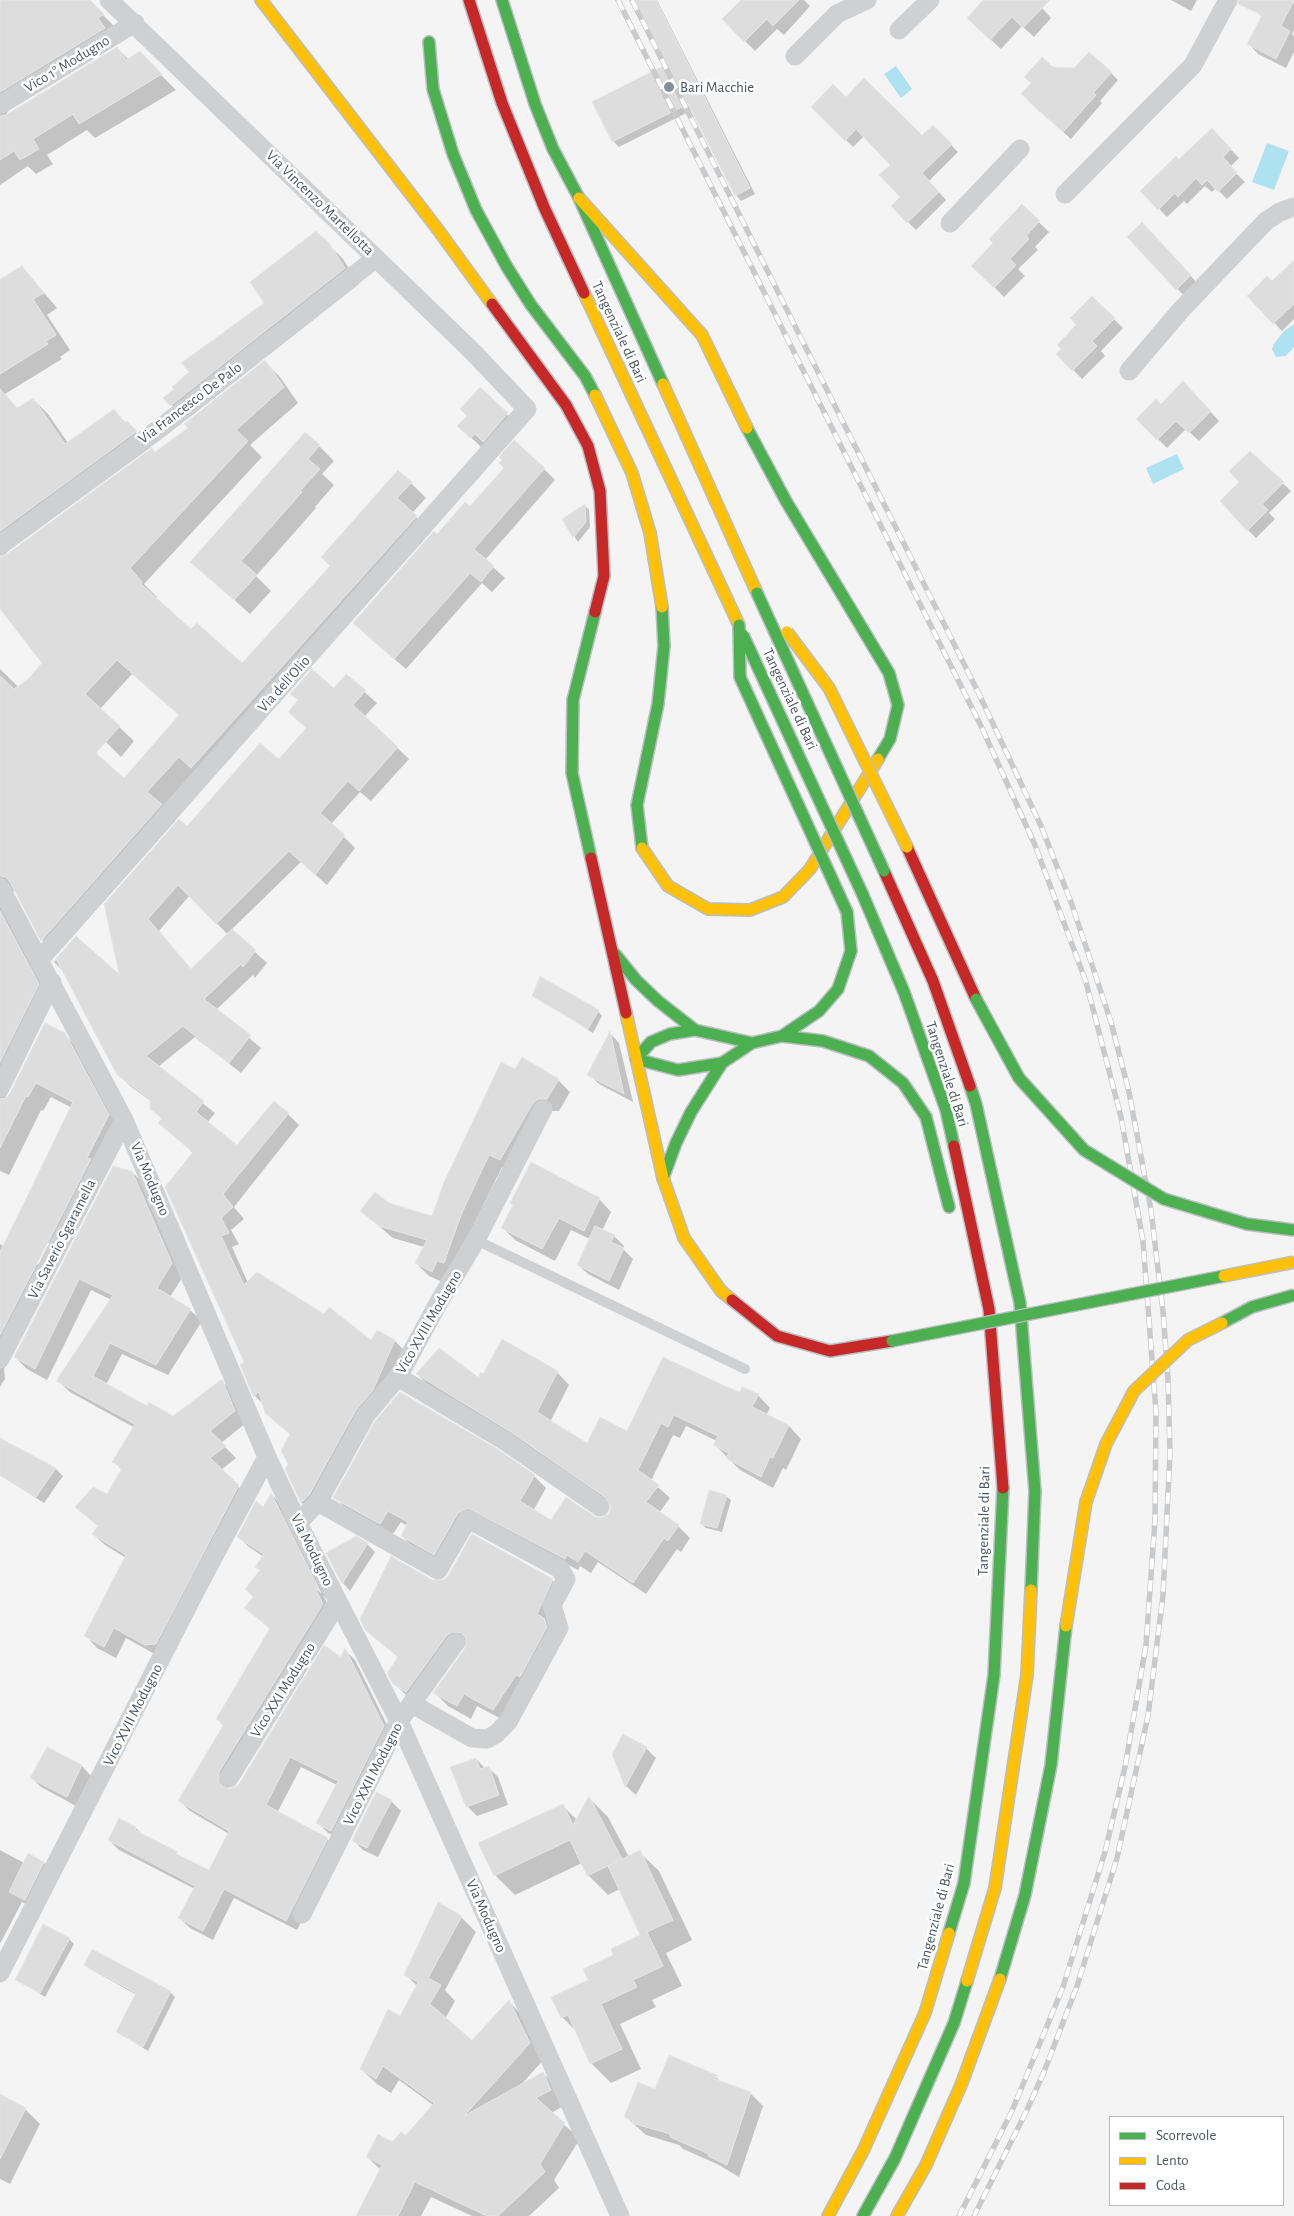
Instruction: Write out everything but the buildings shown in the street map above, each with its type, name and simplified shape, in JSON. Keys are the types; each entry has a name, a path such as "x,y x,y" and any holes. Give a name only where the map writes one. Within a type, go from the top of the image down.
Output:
{"highway":[{"path":"260,0 305,55 436,227 566,405 588,446 600,492 604,576 573,700 572,773 663,1178 684,1238 722,1291 777,1336 830,1351 892,1341 1294,1262"},
{"name":"Tangenziale di Bari","path":"469,0 502,103 544,207 862,892 904,992 946,1110 989,1309 1002,1504 994,1675 964,1883 925,2012 864,2151 828,2216"},
{"name":"Tangenziale di Bari","path":"502,0 543,126 579,198 933,981 976,1104 1020,1303 1035,1491 1027,1675 995,1888 954,2023 895,2158 862,2216"},
{"path":"295,27 305,55"},
{"path":"428,42 433,88 453,154 476,210 507,267 526,297 585,376 632,473 650,533 661,596 664,646 658,704 637,805 642,850 668,886 708,909 750,910 784,897 810,869 890,739 898,705 889,673 786,501 756,446 702,335 579,198"},
{"path":"757,594 829,688 907,846 976,999 1020,1078 1084,1150 1164,1199 1247,1224 1294,1230"},
{"path":"739,625 740,677 846,912 851,951 838,988 819,1011 782,1036"},
{"path":"612,951 636,980 658,1001 695,1030"},
{"path":"636,1059 651,1042 670,1034 695,1030 752,1043"},
{"path":"663,1178 676,1143 691,1112 722,1063 752,1043 782,1036 823,1041 869,1056 903,1083 926,1117 952,1222"},
{"path":"636,1059 678,1070 722,1063"},
{"path":"965,1258 989,1309"},
{"path":"898,2216 926,2165 961,2085 996,1993 1025,1895 1051,1765 1068,1604 1086,1502 1106,1444 1134,1391 1188,1340 1252,1307 1294,1295"}],"street":[{"name":"Via Vincenzo Martellotta","path":"109,0 135,23 473,352 527,409"},
{"path":"795,56 837,14 867,0"},
{"path":"899,30 930,0"},
{"path":"1065,194 1193,65 1228,0"},
{"name":"Vico 1° Modugno","path":"0,105 135,23"},
{"path":"950,223 1020,150"},
{"path":"1129,371 1181,310 1266,221 1280,212 1294,207"},
{"name":"Via Francesco De Palo","path":"0,545 163,426 376,258"},
{"name":"Via dell'Olio","path":"40,960 527,409"},
{"name":"Via Modugno","path":"0,887 124,1120 268,1457 298,1523 399,1721 620,2216"},
{"path":"0,1088 52,982"},
{"name":"Vico XVIII Modugno","path":"298,1523 318,1502 366,1415 398,1377 440,1300 476,1240 543,1109"},
{"name":"Via Saverio Sgaramella","path":"0,1359 124,1120"},
{"path":"398,1377 505,1441 600,1507"},
{"name":"Vico XVII Modugno","path":"0,1973 198,1586 268,1457"},
{"path":"318,1502 438,1570 468,1519 560,1569 566,1579 552,1605 559,1628 508,1722 496,1734 487,1738 472,1738 412,1704"},
{"name":"Vico XXI Modugno","path":"229,1778 338,1602"},
{"name":"Vico XXII Modugno","path":"302,1914 399,1721 456,1642"}],"lane":[{"path":"476,1240 745,1369"}],"water":[{"path":"896,66 912,89 901,98 884,74"},
{"path":"1267,143 1289,151 1274,190 1252,182"},
{"path":"1294,324 1294,347 1286,356 1276,357 1272,349 1274,344 1284,331"},
{"path":"1177,454 1184,469 1153,484 1146,468"}],"railway":[{"path":"618,0 981,726 1035,845 1086,982 1121,1117 1143,1241 1156,1412 1155,1520 1146,1645 1125,1767 1105,1852 1063,1987 1012,2111 959,2216"},
{"path":"632,0 978,692 1041,826 1071,902 1111,1022 1129,1092 1151,1210 1163,1311 1168,1379 1170,1453 1163,1595 1148,1716 1117,1858 1077,1986 1044,2072 974,2216"}],"traffic: fast":[{"path":"502,0 535,104 553,149 579,198 663,384"},
{"path":"429,42 433,89 453,154 476,210 507,267 531,305 585,376 595,395"},
{"path":"747,428 786,501 889,673 898,705 890,739 878,759"},
{"path":"757,593 884,871"},
{"path":"642,848 637,805 658,704 664,646 662,607"},
{"path":"591,858 572,773 573,700 595,612"},
{"path":"739,625 740,677 847,912"},
{"path":"743,635 862,893"},
{"path":"862,893 904,992 946,1110 954,1146"},
{"path":"782,1036 819,1011 838,989 851,951 847,912"},
{"path":"615,954 636,980 658,1001 695,1030"},
{"path":"976,999 1019,1078 1084,1150 1164,1199 1247,1224 1294,1230"},
{"path":"636,1059 651,1042 670,1034 695,1030 752,1043"},
{"path":"663,1178 676,1143 691,1112 722,1063 752,1043 782,1036 823,1041 869,1056 903,1083 926,1117 949,1207"},
{"path":"636,1059 678,1070 722,1063"},
{"path":"970,1086 976,1104 1020,1303 1035,1491 1031,1590"},
{"path":"892,1341 1224,1276"},
{"path":"1222,1323 1252,1307 1294,1295"},
{"path":"949,1933 964,1883 994,1675 1003,1488"},
{"path":"1000,1979 1025,1895 1051,1765 1066,1626"},
{"path":"863,2216 895,2158 954,2023 967,1981"}],"traffic: slow":[{"path":"261,0 436,227 492,304"},
{"path":"579,198 702,335 747,428"},
{"path":"584,293 739,625"},
{"path":"663,384 757,593"},
{"path":"595,395 632,473 650,533 662,607"},
{"path":"787,632 829,688 907,847"},
{"path":"642,848 668,886 708,909 750,910 783,897 810,869 878,759"},
{"path":"626,1013 663,1178 684,1238 721,1291 732,1300"},
{"path":"1224,1276 1294,1262"},
{"path":"1086,1502 1106,1444 1134,1391 1188,1340 1222,1323"},
{"path":"1066,1626 1086,1502"},
{"path":"967,1981 995,1888 1027,1675 1031,1590"},
{"path":"828,2216 863,2151 925,2013 949,1933"},
{"path":"897,2216 926,2165 961,2085 1000,1979"}],"traffic: jam":[{"path":"469,0 502,103 544,207 584,293"},
{"path":"492,304 566,405 588,446 600,491 604,576 595,612"},
{"path":"907,847 976,999"},
{"path":"591,858 626,1013"},
{"path":"884,871 933,981 970,1086"},
{"path":"954,1146 989,1309 1003,1488"},
{"path":"732,1300 777,1336 830,1351 892,1341"}],"place":[{"name":"Bari Macchie","path":"669,87"}]}
